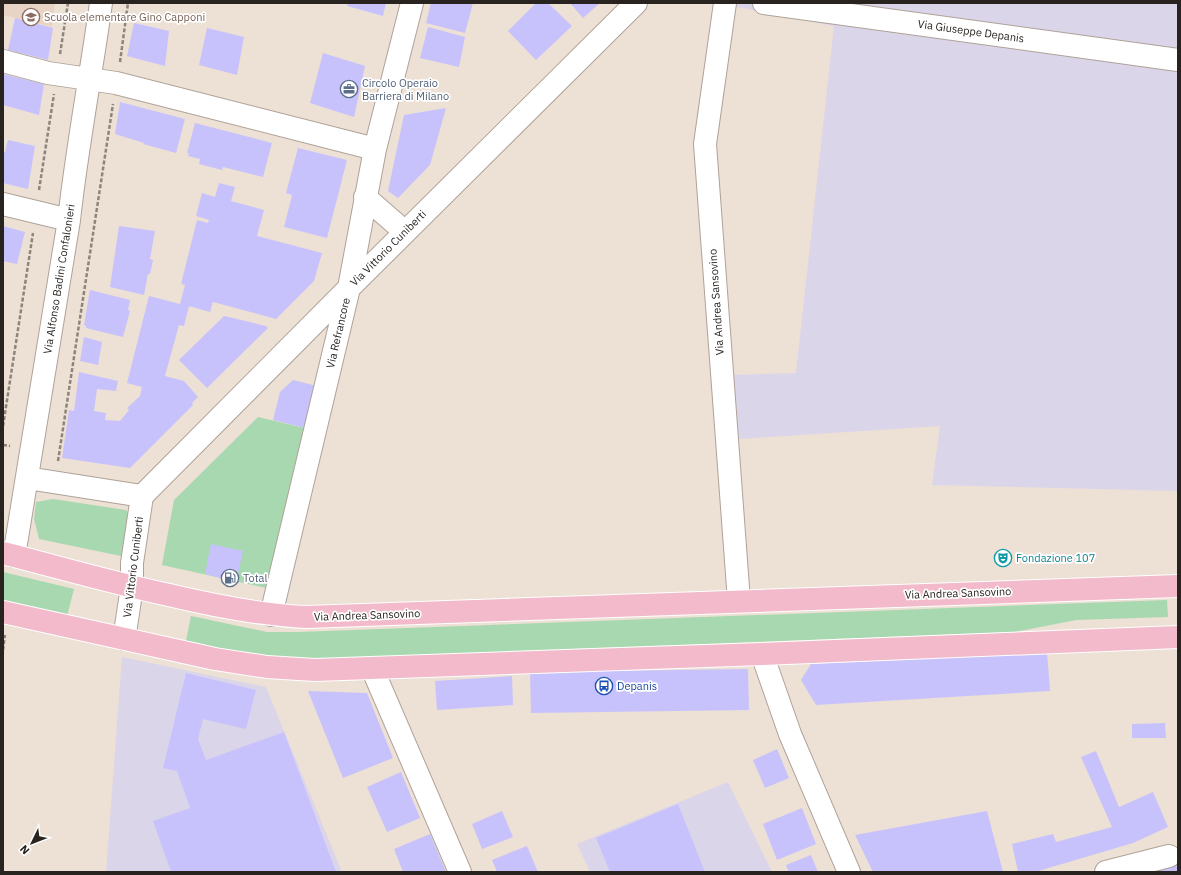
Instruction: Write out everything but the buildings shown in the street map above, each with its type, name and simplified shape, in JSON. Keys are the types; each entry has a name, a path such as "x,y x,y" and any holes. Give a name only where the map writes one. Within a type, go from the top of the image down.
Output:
{"main road":[{"name":"Via Andrea Sansovino","path":"8,554 132,587 212,605 271,615 328,617 1178,586"},
{"path":"3,612 208,658 261,666 315,670 1178,638"}],"street":[{"name":"Via Alfonso Badini Confalonieri","path":"8,554 26,478 69,220 74,177 102,3"},
{"name":"Via Refrancore","path":"271,615 349,288 374,149 412,3"},
{"name":"Via Vittorio Cuniberti","path":"124,639 132,587 132,563 142,496 636,3"},
{"name":"Via Andrea Sansovino","path":"725,3 705,144 738,601"},
{"name":"Via Giuseppe Depanis","path":"764,3 823,7 1178,60"},
{"path":"3,61 48,73 116,83 374,149"},
{"path":"365,197 405,232"},
{"path":"3,204 69,220"},
{"path":"26,478 142,496"},
{"path":"762,654 790,734 849,872"},
{"path":"372,668 460,872"},
{"path":"1106,872 1169,856"}],"path":[{"path":"55,482 128,3"}],"shaded area":[{"name":"Scuola elementare Gino Capponi","path":"3,3 55,3 52,27 3,15"},
{"path":"716,3 1178,3 1178,491 932,485 940,426 739,439 730,375 796,373 834,26"},
{"path":"122,657 266,687 342,872 106,872"},
{"path":"728,782 772,872 590,872 577,844"}],"green space":[{"path":"258,417 309,429 266,588 162,565 174,500"},
{"path":"53,499 126,510 129,515 121,556 39,539 34,519 36,502"},
{"path":"3,572 74,589 67,616 3,600"},
{"path":"1167,600 1168,617 1076,620 1015,632 290,660 266,659 186,641 191,616 267,632 298,632"}],"place":[{"name":"Scuola elementare Gino Capponi","path":"31,17"},
{"name":"Circolo Operaio Barriera di Milano","path":"349,89"},
{"name":"Fondazione 107","path":"1003,558"},
{"name":"Total","path":"230,578"},
{"name":"Depanis","path":"604,686"}]}
